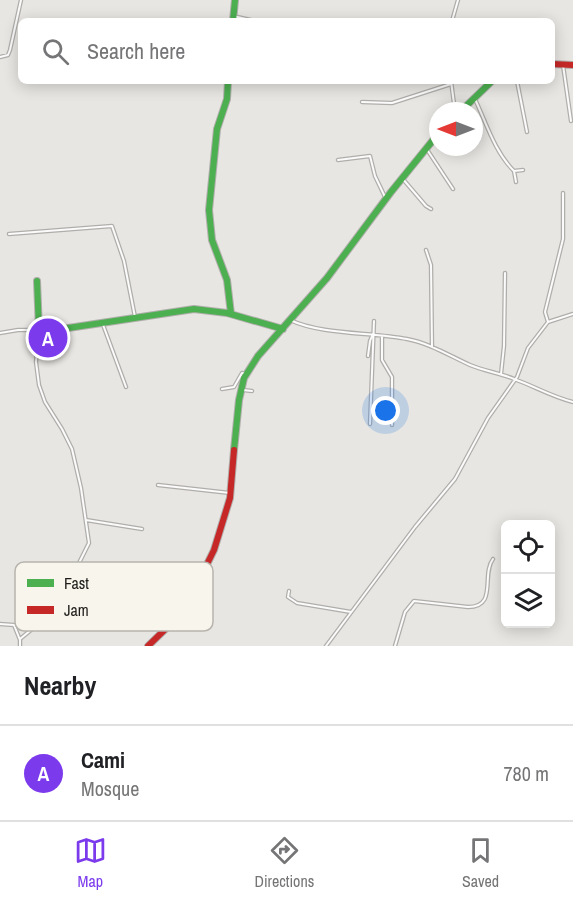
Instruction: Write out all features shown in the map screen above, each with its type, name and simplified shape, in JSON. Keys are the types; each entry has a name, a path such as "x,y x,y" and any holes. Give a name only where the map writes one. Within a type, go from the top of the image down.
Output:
{"street":[{"path":"0,57 8,55 10,50 21,0"},
{"path":"233,18 236,0"},
{"path":"453,18 458,0"},
{"path":"555,64 573,65"},
{"path":"563,64 571,121"},
{"path":"228,84 227,99 217,129 209,210 212,240 227,280 231,314"},
{"path":"363,102 392,103 448,84"},
{"path":"451,84 454,102"},
{"path":"469,102 489,84"},
{"path":"518,84 527,132"},
{"path":"474,97 504,162 514,171 516,182"},
{"path":"208,562 214,550 230,493 240,389 246,374 258,356 327,278 429,144"},
{"path":"426,147 453,189"},
{"path":"338,160 370,156 375,176 386,199"},
{"path":"514,171 523,170"},
{"path":"402,178 426,206 432,209"},
{"path":"548,322 545,312 563,239 561,210 563,194"},
{"path":"9,234 112,226 124,261 135,317"},
{"path":"426,250 431,265 432,347"},
{"path":"501,374 504,346 505,273"},
{"path":"37,281 39,330 36,362 39,385 45,402 72,449 89,548 80,562"},
{"path":"0,333 18,330 55,330 194,309 231,314 283,328"},
{"path":"326,646 432,505 455,479 488,418 515,379 528,348 548,322 573,314"},
{"path":"290,320 310,327 407,339 432,347 474,367 515,379 555,398 573,402"},
{"path":"370,424 374,321"},
{"path":"102,322 126,387"},
{"path":"368,356 373,334"},
{"path":"382,336 382,360 392,377 392,425"},
{"path":"222,389 234,387 240,375 246,374"},
{"path":"240,389 252,391"},
{"path":"158,485 230,493"},
{"path":"86,520 142,529"},
{"path":"395,646 405,612 414,601 468,607 484,603 487,598 490,561 493,559"},
{"path":"289,591 288,597 297,603 351,612"},
{"path":"0,624 14,625 15,628"},
{"path":"16,631 20,646"},
{"path":"20,640 30,631"},
{"path":"148,646 163,631"}],"traffic: fast":[{"path":"233,18 235,0"},
{"path":"228,84 227,99 217,129 209,210 212,240 227,280 231,314"},
{"path":"470,102 489,84"},
{"path":"234,450 239,400 244,378 258,356 327,278 429,145"},
{"path":"37,281 39,330 55,330 194,309 227,313 283,329"}],"traffic: jam":[{"path":"555,64 573,65"},
{"path":"208,562 230,498 234,450"},
{"path":"148,646 163,631"}],"place":[{"name":"Cami","path":"48,338"}]}
